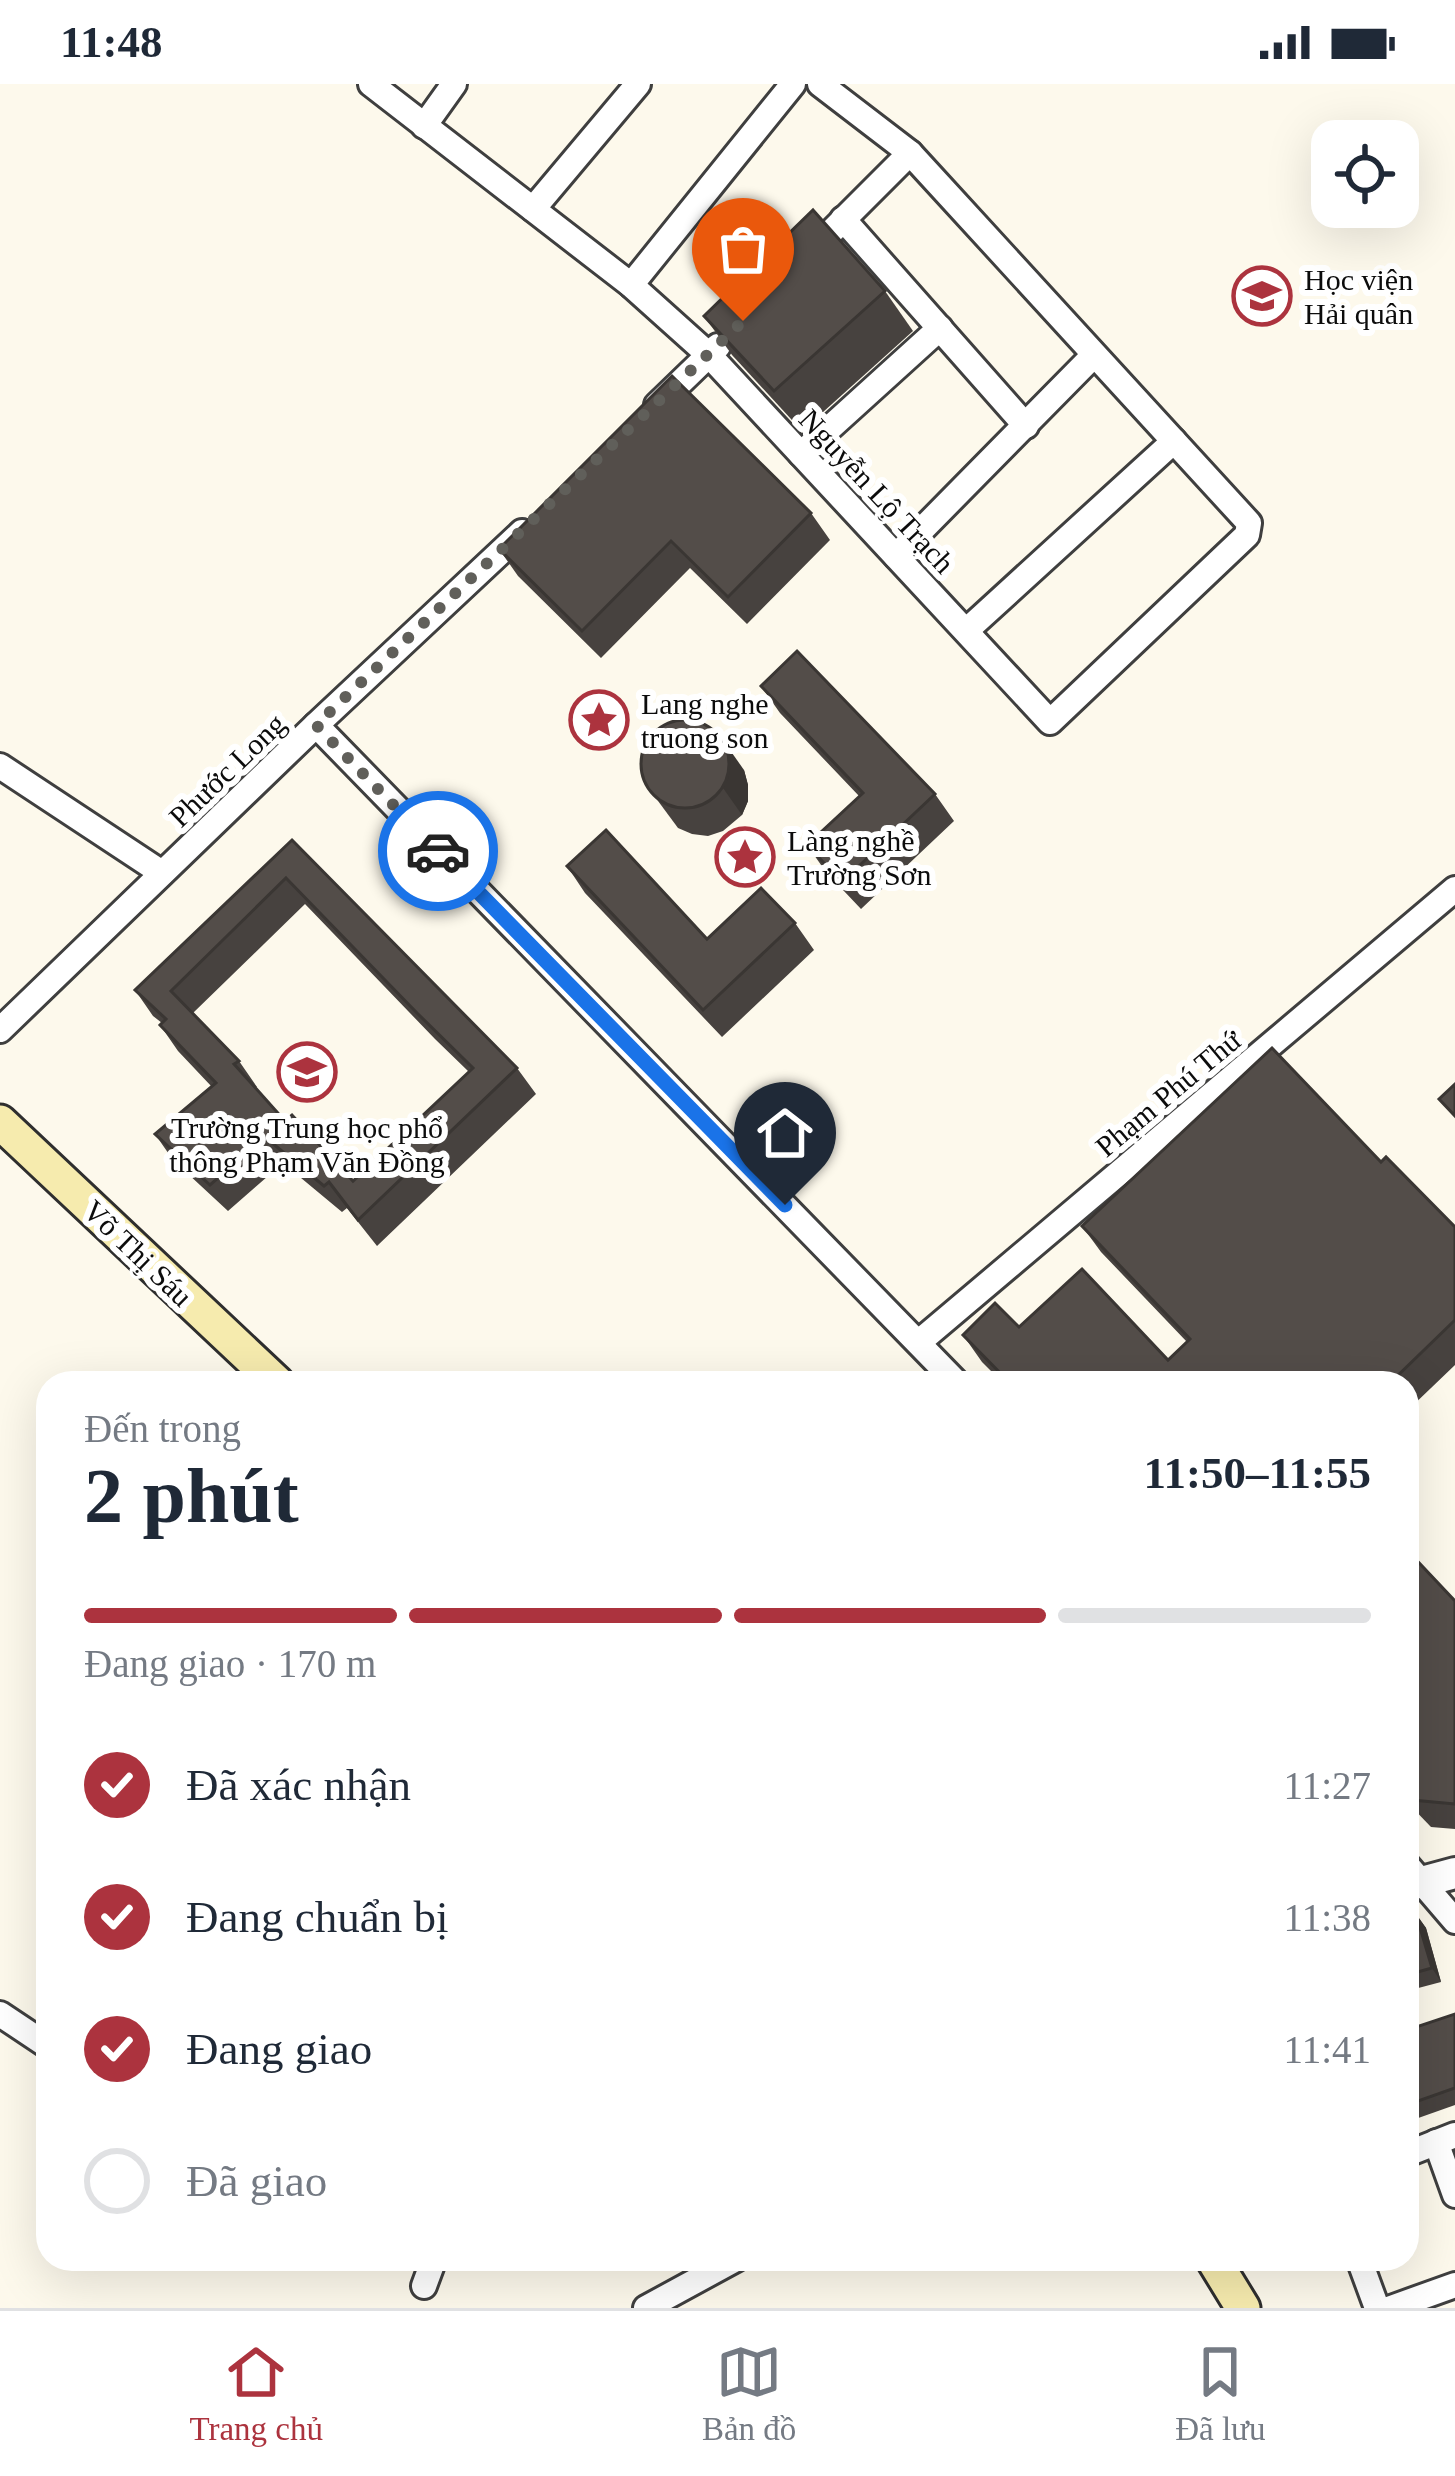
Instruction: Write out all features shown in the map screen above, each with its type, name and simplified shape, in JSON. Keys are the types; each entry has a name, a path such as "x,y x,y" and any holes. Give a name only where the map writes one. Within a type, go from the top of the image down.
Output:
{"main road":[{"name":"Võ Thị Sáu","path":"0,1122 264,1371"},
{"path":"1220,2271 1243,2308"}],"street":[{"name":"Nguyễn Lộ Trạch","path":"370,84 632,286 710,356 1050,722 1247,535 1249,523 1174,441"},
{"path":"424,126 454,84"},
{"path":"533,209 638,84"},
{"path":"632,286 793,84"},
{"path":"820,84 910,152 1174,441 967,630"},
{"path":"793,271 910,152"},
{"path":"843,220 1026,426"},
{"path":"641,420 743,321"},
{"path":"801,454 940,328"},
{"path":"896,556 1093,356"},
{"name":"Phước Long","path":"0,1030 538,517"},
{"path":"316,725 946,1371"},
{"path":"0,766 162,874"},
{"name":"Phạm Phú Thứ","path":"919,1342 1455,890"},
{"path":"1419,1876 1455,1873"},
{"path":"1419,1884 1455,1921"},
{"path":"0,2014 36,2038"},
{"path":"1446,2139 1455,2195"},
{"path":"424,2286 430,2271"},
{"path":"646,2308 714,2271"},
{"path":"1363,2271 1377,2308"},
{"path":"1391,2308 1455,2285"}],"building":[{"path":"813,210 885,291 774,391 704,316"},
{"path":"672,376 811,513 728,597 671,541 582,631 499,549"},
{"path":"797,651 935,794 842,882 807,845 863,793 761,686"},
{"path":"685,720 702,723 716,733 726,747 726,781 716,795 702,805 685,808 668,805 654,795 644,781 641,764 644,747 654,733 668,723"},
{"path":"606,830 707,939 761,888 795,923 703,1010 567,866"},
{"path":"292,840 517,1068 358,1220 329,1182 324,1186 265,1137 210,1185 155,1134 216,1083 160,1025 166,1019 135,990","holes":["286,878 473,1068 353,1181 292,1115 285,1121 234,1064 239,1061 171,991"]},
{"path":"1272,1048 1381,1162 1386,1157 1455,1227 1455,1320 1402,1371 998,1371 963,1335 995,1303 1019,1327 1082,1269 1168,1360 1190,1339 1082,1226"},
{"path":"1455,1084 1455,1116 1439,1099"},
{"path":"1419,1563 1455,1601 1455,1804 1419,1801"},
{"path":"1419,1924 1432,1968 1419,1972"},
{"path":"1455,2014 1455,2088 1419,2101 1419,2026"}],"way so far":[{"path":"438,851 316,725 743,321"}],"place":[{"name":"Học viện Hải quân","path":"1262,296"},
{"name":"Lang nghe truong son","path":"599,720"},
{"name":"Làng nghề Trường Sơn","path":"745,857"},
{"name":"Trường Trung học phổ thông Phạm Văn Đồng","path":"307,1072"}],"route":[{"path":"438,851 785,1205"}]}
